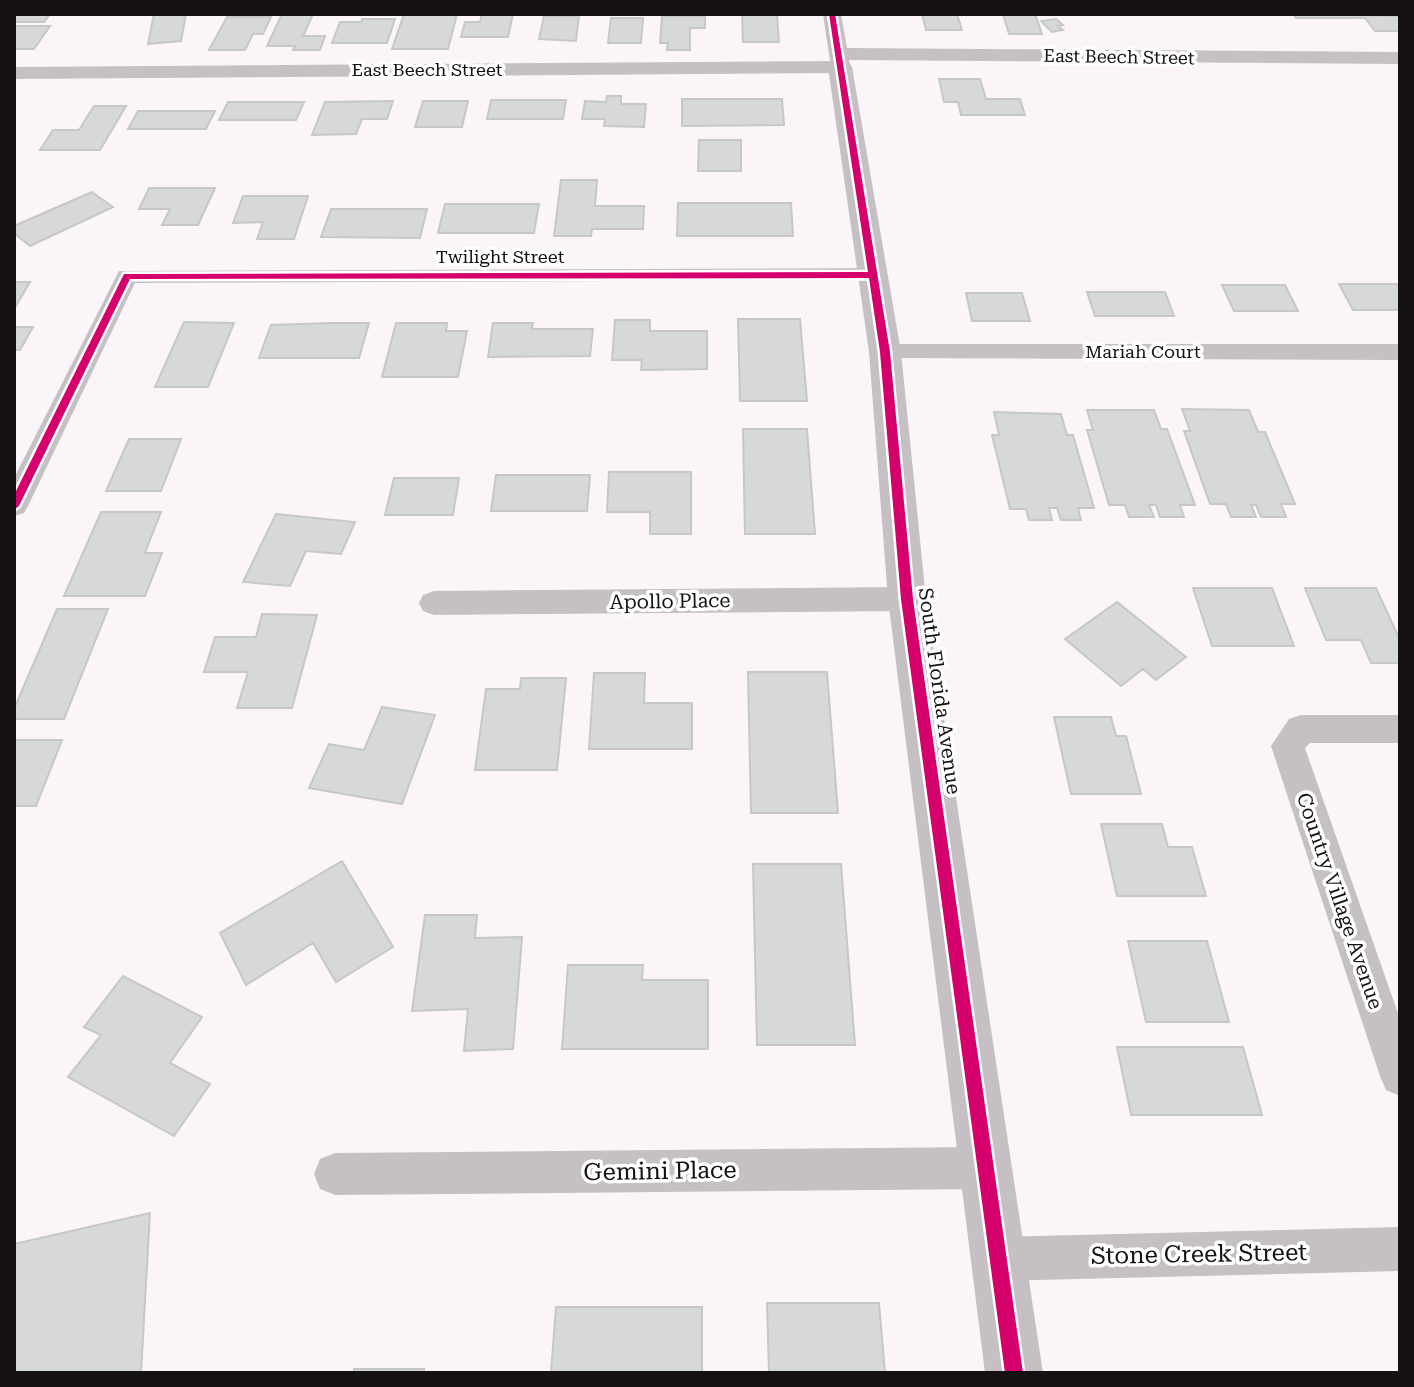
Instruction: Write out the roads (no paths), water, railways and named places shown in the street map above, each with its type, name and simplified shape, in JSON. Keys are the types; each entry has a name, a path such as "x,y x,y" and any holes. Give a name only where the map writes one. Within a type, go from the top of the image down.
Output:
{"street":[{"name":"South Florida Avenue","path":"832,14 885,352 907,599 1014,1373"},
{"name":"East Beech Street","path":"14,73 839,60 1400,58"},
{"name":"Twilight Street","path":"14,506 127,276 873,275"},
{"name":"Mariah Court","path":"885,352 1400,352"},
{"name":"Apollo Place","path":"434,603 907,599"},
{"name":"Country Village Avenue","path":"1400,729 1301,729 1288,746 1400,1076"},
{"name":"Gemini Place","path":"335,1174 985,1168"},
{"name":"Stone Creek Street","path":"998,1259 1400,1249"}]}
